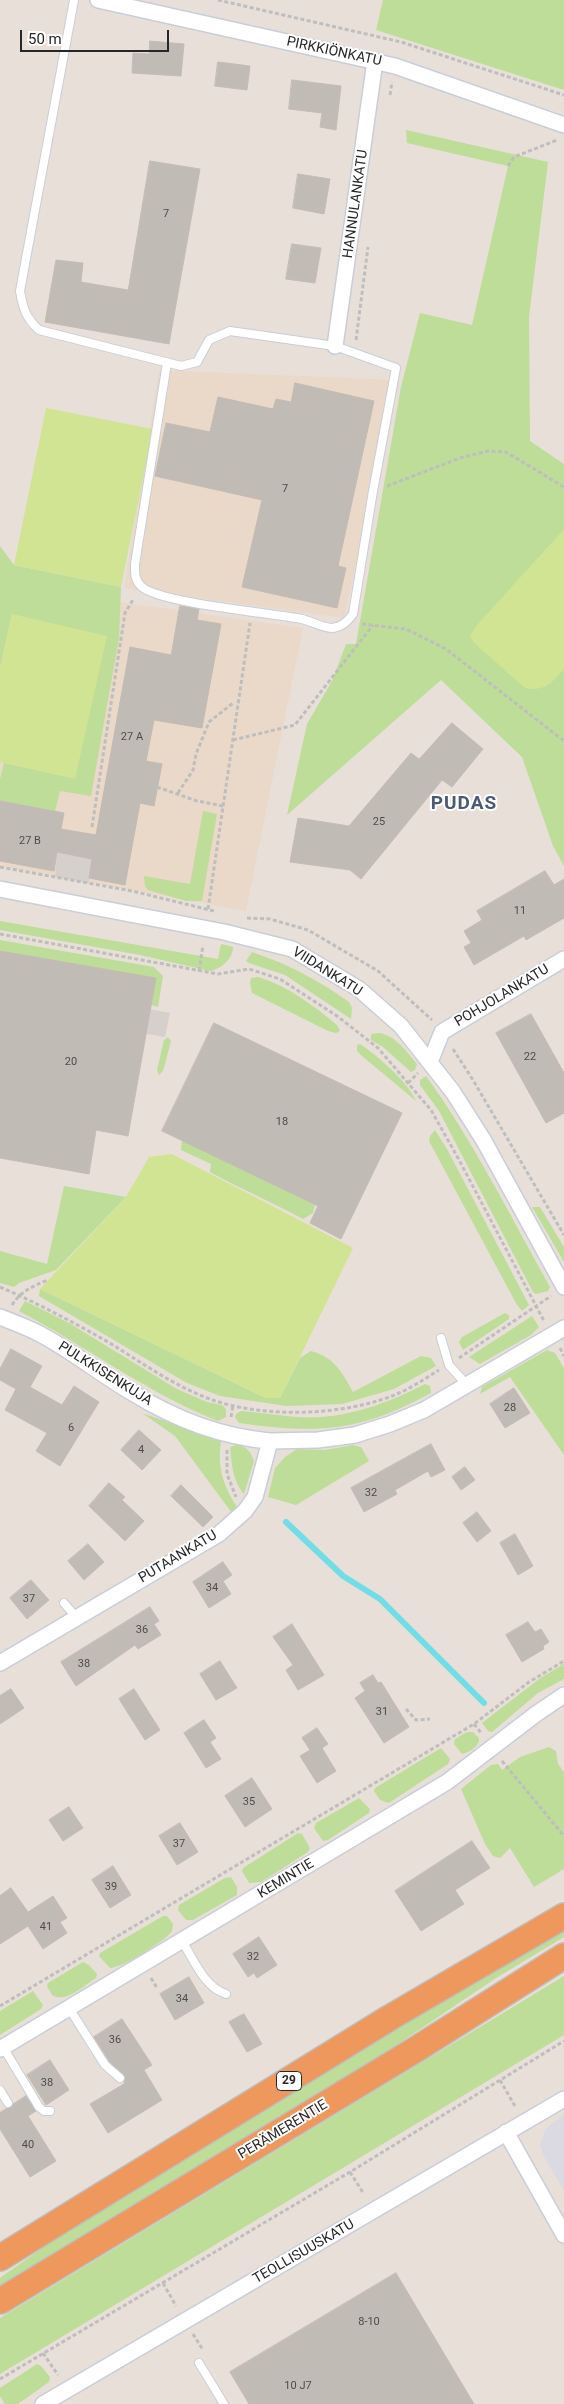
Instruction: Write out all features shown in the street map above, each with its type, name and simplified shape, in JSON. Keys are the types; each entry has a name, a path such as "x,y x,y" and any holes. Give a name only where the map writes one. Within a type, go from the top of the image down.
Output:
{"highway":[{"name":"29","path":"0,2258 392,2017 564,1916"},
{"name":"PERÄMERENTIE","path":"0,2301 414,2050 564,1956"}],"street":[{"name":"PIRKKIÖNKATU","path":"98,0 395,66 564,125"},
{"name":"HANNULANKATU","path":"335,346 375,62"},
{"name":"VIIDANKATU","path":"0,889 205,929 292,949 359,989 401,1026 453,1092 484,1141 564,1286"},
{"name":"POHJOLANKATU","path":"430,1062 442,1032 564,958"},
{"name":"PULKKISENKUJA","path":"1,1317 38,1333 144,1399 194,1422 226,1434 270,1441"},
{"path":"270,1441 318,1440 355,1435 390,1424 424,1410 558,1331"},
{"name":"PUTAANKATU","path":"0,1663 219,1534 245,1511 255,1498 270,1441"},
{"name":"KEMINTIE","path":"2,2048 447,1782 564,1695"},
{"name":"TEOLLISUUSKATU","path":"43,2404 564,2099"},
{"path":"506,2132 564,2234"}],"lane":[{"path":"74,0 20,292 23,310 28,320 40,330 181,366 197,362 209,340 230,331 335,346 396,368 353,614 346,623 331,628 301,619 251,612 155,594 141,586 135,577 135,564 167,363"},
{"path":"441,1338 449,1365 466,1384"},
{"path":"64,1602 76,1617"},
{"path":"182,1941 209,1984 217,1991 226,1994"},
{"path":"69,2008 105,2065 120,2078"},
{"path":"2,2048 39,2107 44,2112 50,2111"},
{"path":"0,2090 8,2103"},
{"path":"199,2363 224,2404"}],"path":[{"path":"218,0 401,42 564,95"},
{"path":"508,166 514,156 528,149 551,143 564,136"},
{"path":"373,491 460,458 488,451 506,452 564,487"},
{"path":"92,827 125,613 141,586"},
{"path":"199,971 251,612"},
{"path":"346,623 406,628 446,649 564,741"},
{"path":"233,740 295,725 373,625"},
{"path":"178,793 193,770 196,754 209,722 233,703"},
{"path":"158,787 198,801 223,806"},
{"path":"0,867 132,891 222,912"},
{"path":"240,916 252,919"},
{"path":"0,934 218,974 248,969 280,979 337,1016 378,1048 430,1110 458,1158 536,1307 558,1331 564,1356"},
{"path":"1,1317 18,1295 32,1286 48,1280"},
{"path":"0,1287 88,1331 179,1385 211,1399 233,1405 316,1412 363,1404 399,1393 449,1365 564,1286"},
{"path":"233,1405 226,1434 227,1474 233,1492 245,1511"},
{"path":"0,2006 474,1724 530,1682 564,1661"},
{"path":"406,1709 416,1720 430,1719"},
{"path":"502,1761 564,1836"},
{"path":"0,2379 350,2172 564,2041"},
{"path":"500,2080 525,2122"},
{"path":"350,2172 364,2194"},
{"path":"162,2283 179,2312"},
{"path":"192,2333 208,2358"},
{"path":"43,2353 58,2376"}],"shaded area":[{"path":"159,370 398,380 344,618 124,588"},
{"path":"0,585 303,628 246,911 0,866"},
{"path":"57,852 92,859 89,883 55,877"},
{"path":"150,1009 170,1013 165,1037 146,1034"},
{"path":"564,2113 564,2191 544,2157 540,2145 545,2130"}],"green space":[{"path":"383,0 564,0 564,90 376,30"},
{"path":"406,130 548,162 529,317 530,441 564,464 564,866 553,846 522,757 441,680 287,815 307,724 332,681 346,644 356,644 401,387 420,313 472,325 508,166 407,143"},
{"path":"46,408 153,429 121,587 14,565"},
{"path":"564,529 564,669 556,678 543,687 537,689 525,688 474,643 470,636 477,625"},
{"path":"0,546 14,565 121,587 119,638 91,796 60,791 55,811 0,801 0,779 4,763 75,778 12,614 0,668"},
{"path":"12,614 107,636 75,779 0,762 0,668"},
{"path":"203,811 217,814 202,901 186,901 148,890 145,886 144,876 190,884"},
{"path":"0,921 218,959 221,944 233,947 231,956 226,963 210,971 140,955 0,930"},
{"path":"0,940 154,967 163,976 158,1007 151,1005 156,978 0,951"},
{"path":"252,952 290,967 349,1002 352,1008 351,1019 285,975 246,961"},
{"path":"258,977 280,985 300,997 337,1025 340,1031 336,1033 328,1031 252,993 251,978"},
{"path":"380,1033 397,1041 417,1064 415,1070 411,1072 383,1047 371,1040 371,1034"},
{"path":"168,1037 171,1041 163,1071 159,1075 157,1070 164,1040"},
{"path":"360,1044 392,1070 416,1101 357,1051 357,1045"},
{"path":"426,1076 460,1127 491,1180 550,1287 548,1291 536,1294 533,1292 439,1111 420,1085 420,1080"},
{"path":"435,1130 447,1149 529,1305 522,1311 517,1305 429,1141 430,1136"},
{"path":"182,1140 315,1205 313,1213 303,1219 210,1172 211,1164 181,1150"},
{"path":"172,1154 353,1248 280,1398 266,1398 40,1289 126,1197 149,1157"},
{"path":"64,1186 126,1197 56,1270 19,1283 14,1287 0,1283 0,1251 47,1264"},
{"path":"532,1207 540,1207 564,1247 564,1262"},
{"path":"40,1289 266,1398 280,1398 300,1358 311,1351 331,1361 341,1372 353,1392 421,1356 431,1358 436,1366 394,1389 342,1404 286,1406 220,1396 187,1383 39,1296"},
{"path":"25,1301 69,1323 177,1389 207,1402 222,1405 226,1409 226,1417 218,1421 166,1397 19,1311"},
{"path":"505,1313 509,1315 509,1319 463,1350 459,1342 462,1337"},
{"path":"532,1316 539,1327 531,1335 480,1364 469,1357"},
{"path":"547,1350 555,1353 564,1368 564,1455 510,1377 480,1394 482,1387"},
{"path":"425,1384 430,1386 431,1393 405,1406 360,1423 338,1427 316,1429 267,1426 239,1423 235,1417 241,1411 302,1417 322,1417 349,1413 376,1405"},
{"path":"142,1413 199,1433 217,1437 221,1441 220,1459 222,1475 237,1507 232,1513 175,1436"},
{"path":"236,1445 248,1450 254,1461 244,1494 237,1483 232,1466 230,1447"},
{"path":"353,1445 361,1447 369,1461 296,1505 268,1497 275,1468 285,1457 297,1449 325,1450"},
{"path":"564,1664 564,1679 538,1693 492,1732 488,1731 482,1723 539,1679"},
{"path":"467,1732 473,1732 479,1738 479,1741 474,1748 462,1754 454,1744 455,1739"},
{"path":"549,1747 556,1751 558,1764 564,1772 564,1869 534,1887 510,1848 500,1858 493,1856 485,1844 461,1789 491,1765 498,1764 502,1770 520,1757"},
{"path":"441,1748 450,1759 448,1764 389,1803 380,1800 374,1791 375,1788"},
{"path":"359,1798 370,1809 369,1813 328,1840 323,1841 314,1828 316,1823"},
{"path":"298,1833 302,1834 310,1848 308,1852 261,1882 249,1883 242,1871 243,1868"},
{"path":"231,1877 237,1887 237,1895 193,1920 186,1920 178,1910 179,1905 225,1878"},
{"path":"163,1916 167,1916 173,1924 172,1931 143,1953 124,1964 110,1968 99,1956 100,1953"},
{"path":"564,1928 564,1937 496,1978 379,2057 0,2287 0,2278 76,2224 370,2043"},
{"path":"83,1962 89,1965 97,1974 96,1978 69,1995 57,1997 52,1995 47,1986 48,1983"},
{"path":"564,1976 564,2035 0,2374 0,2318"},
{"path":"33,1991 43,2005 41,2009 0,2035 0,2011"},
{"path":"37,2364 50,2377 49,2382 18,2404 5,2404 0,2396 0,2388"}],"building":[{"path":"150,41 184,44 181,76 132,73 133,53 149,54"},
{"path":"218,62 250,66 247,90 215,86"},
{"path":"292,80 341,86 336,130 320,127 322,113 289,109"},
{"path":"150,161 200,169 169,344 45,322 56,260 83,263 81,282 128,290"},
{"path":"298,174 330,179 324,214 293,208"},
{"path":"292,244 321,248 315,283 286,279"},
{"path":"295,383 374,401 338,566 346,568 337,608 242,587 262,500 155,476 166,423 210,432 218,397 273,409 276,399 291,402"},
{"path":"180,606 199,609 197,620 221,624 202,728 154,720 146,761 162,764 154,806 140,803 125,885 89,878 92,859 57,852 54,871 0,861 0,801 64,813 61,829 96,835 130,647 171,655"},
{"path":"452,723 483,749 452,787 442,780 361,879 350,870 290,862 298,818 349,826 411,753 419,759"},
{"path":"545,871 554,885 564,879 564,918 526,940 524,936 474,965 464,947 471,943 464,931 482,920 477,911"},
{"path":"0,951 156,978 128,1136 96,1130 89,1174 0,1158"},
{"path":"531,1014 564,1073 564,1113 546,1123 496,1033"},
{"path":"214,1023 402,1113 341,1239 310,1223 318,1206 162,1131"},
{"path":"11,1349 42,1366 30,1387 62,1405 74,1386 99,1402 60,1466 36,1451 47,1433 5,1410 16,1389 0,1380 0,1369"},
{"path":"514,1388 530,1413 505,1428 490,1404"},
{"path":"139,1430 161,1450 142,1470 121,1450"},
{"path":"431,1444 445,1470 431,1477 428,1471 395,1490 397,1494 364,1512 351,1488"},
{"path":"465,1467 475,1480 461,1490 452,1477"},
{"path":"109,1483 125,1497 122,1500 144,1521 125,1541 89,1506"},
{"path":"181,1485 213,1517 203,1527 171,1496"},
{"path":"477,1512 491,1531 477,1542 463,1523"},
{"path":"515,1534 533,1566 518,1575 500,1543"},
{"path":"88,1544 104,1562 84,1580 68,1561"},
{"path":"223,1562 232,1575 223,1581 231,1594 209,1608 193,1582"},
{"path":"31,1580 49,1600 27,1619 10,1598"},
{"path":"150,1607 159,1621 154,1624 161,1635 138,1649 135,1645 76,1686 61,1662"},
{"path":"528,1622 535,1632 541,1629 549,1642 543,1646 544,1649 522,1662 506,1635"},
{"path":"292,1624 324,1675 298,1690 286,1670 293,1665 273,1637"},
{"path":"220,1661 237,1688 216,1700 200,1674"},
{"path":"373,1675 378,1683 381,1682 409,1727 384,1743 355,1698 365,1691 360,1683"},
{"path":"11,1689 24,1708 0,1724 0,1696"},
{"path":"134,1689 160,1730 145,1740 119,1699"},
{"path":"204,1720 216,1738 210,1742 221,1759 206,1768 184,1733"},
{"path":"317,1728 328,1744 322,1748 336,1771 317,1783 300,1756 310,1750 302,1738"},
{"path":"252,1778 272,1809 245,1827 225,1796"},
{"path":"69,1807 83,1828 63,1841 49,1820"},
{"path":"180,1823 198,1852 177,1865 159,1836"},
{"path":"472,1841 490,1868 455,1890 464,1904 421,1931 395,1891"},
{"path":"113,1866 131,1895 110,1908 92,1880"},
{"path":"11,1888 28,1912 53,1896 67,1918 60,1922 67,1933 43,1949 28,1926 0,1944 0,1896"},
{"path":"259,1937 277,1965 257,1978 254,1973 248,1977 233,1954"},
{"path":"189,1977 204,2003 175,2020 160,1994"},
{"path":"244,2014 262,2044 247,2052 229,2022"},
{"path":"122,2019 152,2065 144,2070 162,2100 108,2133 90,2104 124,2084 125,2077 109,2061 94,2037"},
{"path":"50,2060 69,2090 46,2105 27,2075"},
{"path":"26,2096 36,2111 28,2116 56,2161 30,2177 0,2129 0,2113"},
{"path":"396,2273 474,2404 249,2404 230,2372"}],"waterway":[{"path":"286,1522 343,1576 380,1599 484,1703"}],"district":[{"name":"PUDAS","path":"464,804"}]}
